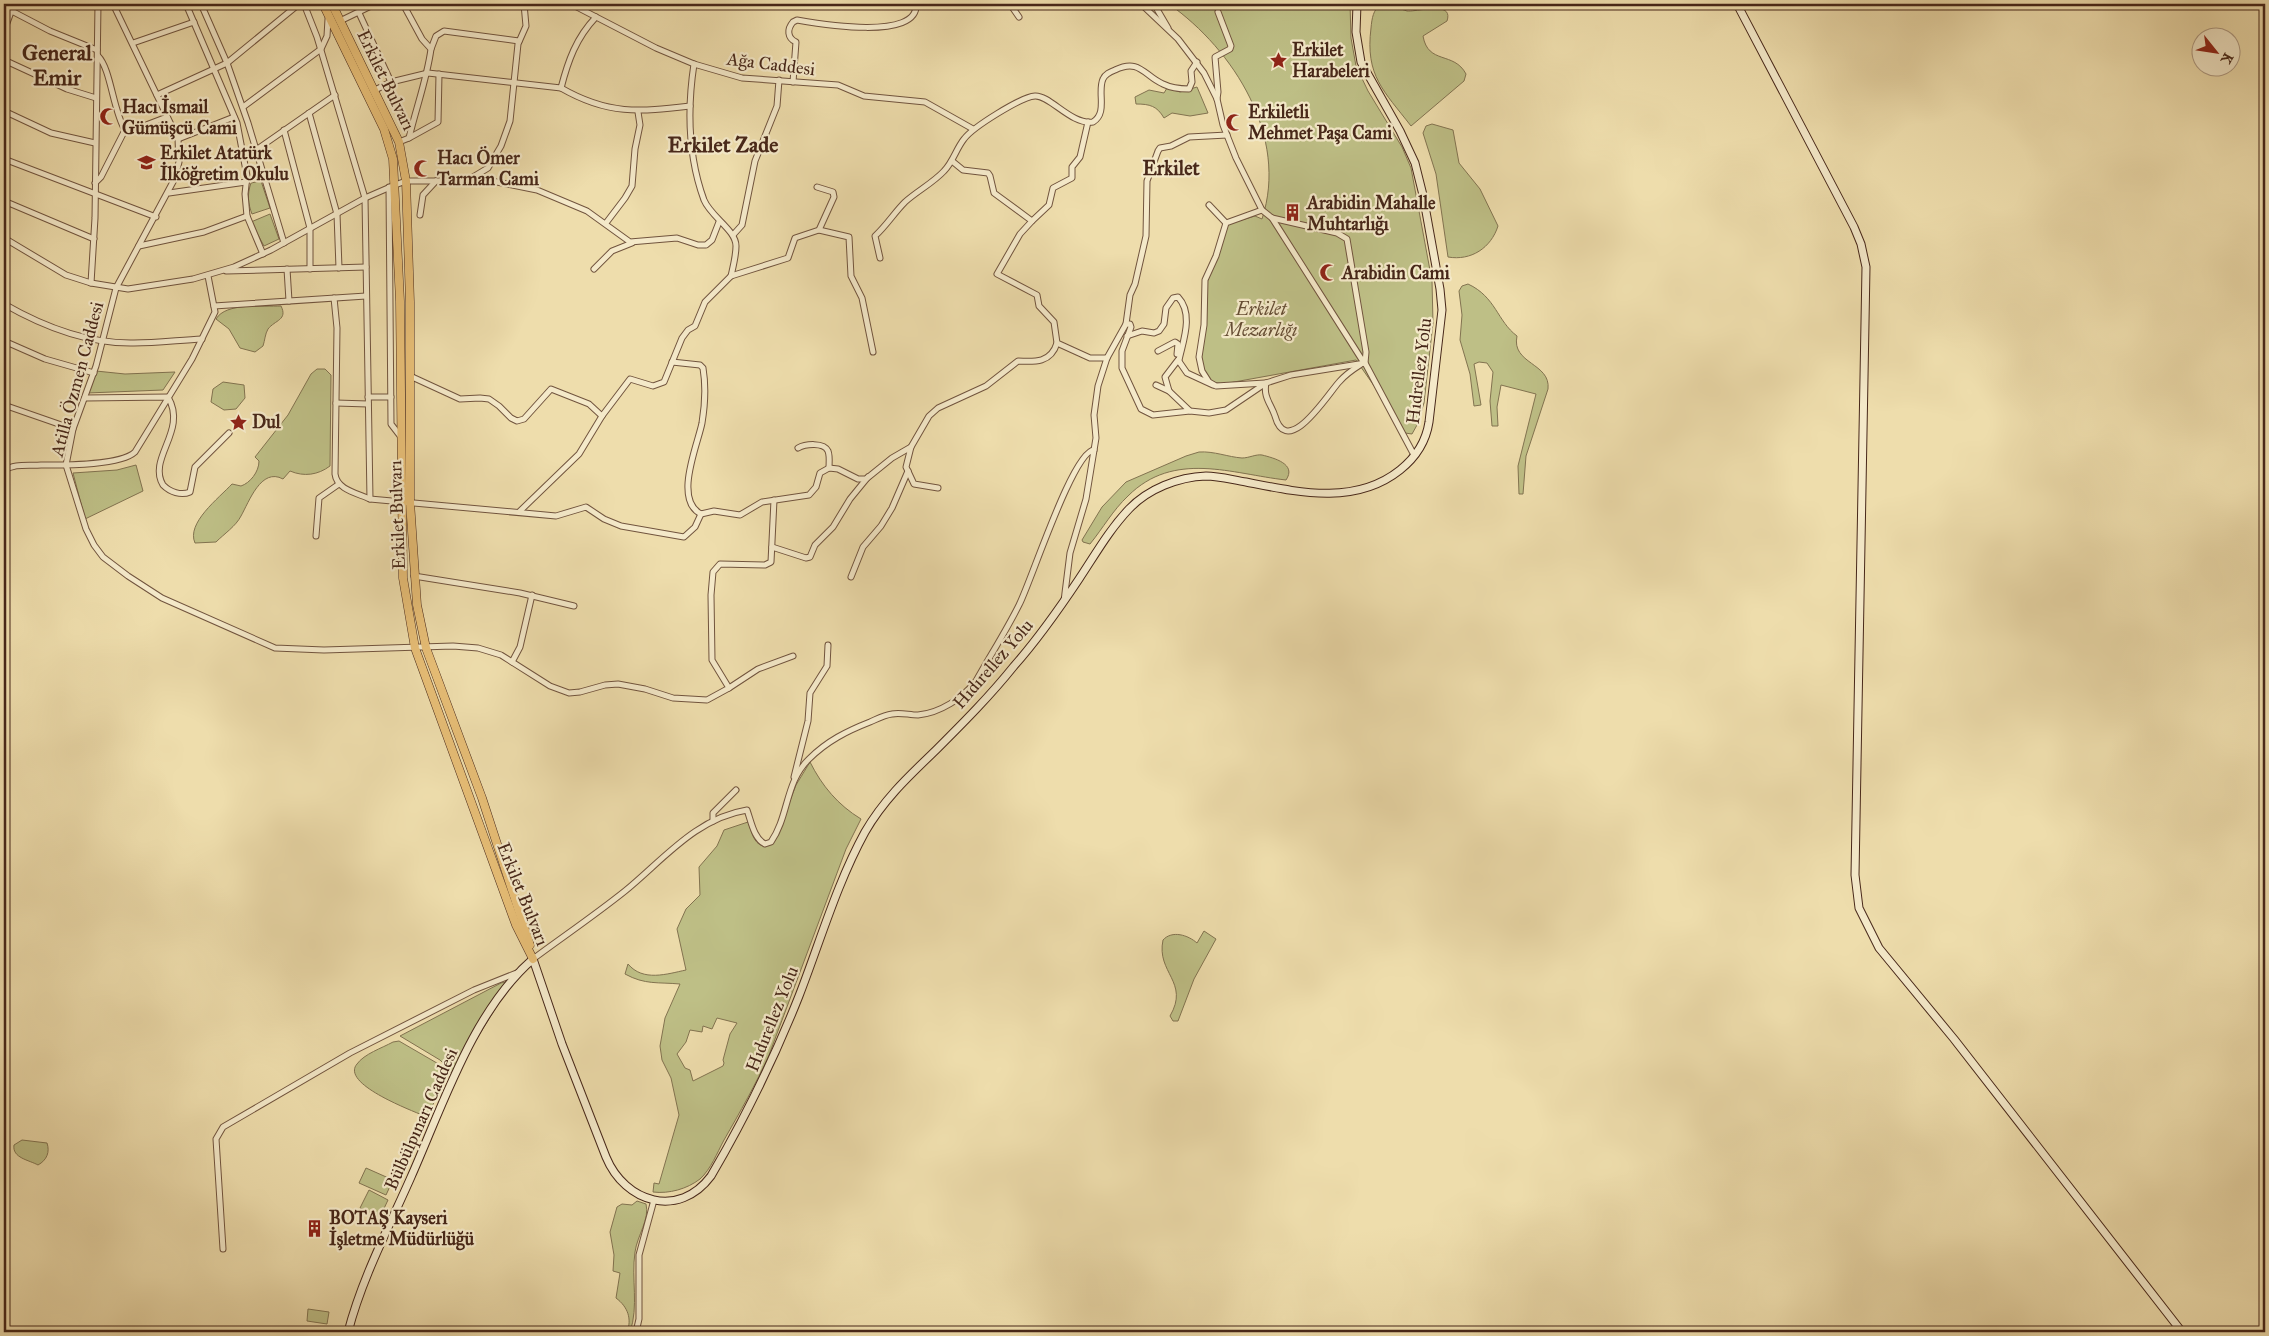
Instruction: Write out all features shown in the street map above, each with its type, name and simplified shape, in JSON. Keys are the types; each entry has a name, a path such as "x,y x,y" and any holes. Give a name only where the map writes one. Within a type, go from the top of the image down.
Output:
{"main road":[{"name":"Erkilet Bulvarı","path":"332,4 399,142 406,181 410,376 410,502 417,605 426,648 482,798 524,923 533,959"},
{"name":"Erkilet Bulvarı","path":"325,8 384,129 393,160 392,186 400,301 403,578 416,648 516,926 533,959"}],"street":[{"path":"4,31 14,4"},
{"path":"91,283 94,239 98,4"},
{"name":"Atilla Özmen Caddesi","path":"113,4 178,139 178,168 156,217 116,288 94,373 73,429 66,465 83,523 97,549 119,570 162,598 264,644 280,649 426,648 453,646 478,648 496,653 550,686 569,692 585,691 605,685 618,684 645,689 673,698 707,700 758,669 793,656"},
{"path":"186,4 234,117 248,176 244,200 247,216 263,254"},
{"path":"201,4 227,63 284,243"},
{"path":"157,95 227,63 299,4"},
{"path":"304,4 321,49 350,155 365,198 370,499"},
{"path":"340,21 375,4"},
{"path":"403,4 422,38 431,49"},
{"path":"467,181 488,168 501,146 510,121 519,41 526,26 524,4"},
{"name":"Ağa Caddesi","path":"571,4 656,48 694,64 742,78 838,85 864,96 925,102 973,129"},
{"path":"793,82 796,42 792,40 789,33 793,22 797,20 852,28 899,25 913,17 916,12 916,4"},
{"path":"1010,4 1019,17"},
{"path":"1141,4 1171,32 1197,62 1217,99 1227,135 1262,210 1272,218 1365,363 1414,456"},
{"path":"1154,4 1171,32"},
{"name":"Hıdrellez Yolu","path":"1064,602 1118,521 1138,501 1160,488 1187,479 1212,477 1301,493 1348,492 1372,486 1386,480 1414,456 1425,439 1428,428 1442,296 1424,195 1415,163 1400,131 1364,69 1359,55 1356,32 1357,4"},
{"path":"1737,4 1854,227 1861,244 1866,267 1855,882 1859,908 1869,930 1885,956 1954,1039 2182,1332"},
{"path":"4,7 11,12 98,50"},
{"path":"242,107 321,49 328,31 325,8"},
{"path":"1217,99 1218,92 1214,59 1218,54 1231,47 1218,12"},
{"path":"358,13 391,82"},
{"path":"561,88 572,51 584,30 596,17"},
{"path":"132,43 194,22"},
{"path":"409,138 418,101 428,73 431,49 436,36 444,31 519,41"},
{"path":"97,56 104,67 117,112 125,130"},
{"path":"4,60 67,90 96,98"},
{"path":"880,258 875,236 888,225 904,203 942,174 952,161 961,142 973,129 1006,109 1035,96 1042,98 1071,116 1088,122 1096,121 1100,114 1102,82 1109,73 1121,67 1133,66 1143,69 1167,86 1189,89 1192,82 1191,71 1197,62"},
{"path":"694,64 690,106 691,140 696,174 707,207 733,235 736,247 731,276"},
{"path":"375,90 391,82 428,73 561,88 588,101 620,110 638,112 690,106"},
{"path":"399,142 438,122 439,74"},
{"path":"733,235 742,225 755,161 777,106 779,80"},
{"path":"242,148 255,147 284,130 335,95"},
{"path":"4,111 51,133 96,143"},
{"path":"606,223 632,186 634,155 640,124 638,112"},
{"path":"310,113 337,214 339,268"},
{"path":"125,130 138,128 167,116"},
{"path":"178,139 234,117"},
{"path":"938,488 914,484 906,467 911,448 929,416 938,408 986,386 1018,361 1035,362 1045,359 1052,353 1057,343 1054,322 1039,306 1037,295 997,274 1020,234 1049,205 1054,188 1072,178 1072,167 1074,162 1080,157 1088,122"},
{"path":"95,183 101,177 125,130"},
{"path":"284,130 310,228 310,269"},
{"path":"1064,602 1070,553 1086,499 1096,438 1094,422 1095,402 1107,358 1126,324 1130,295 1135,284 1146,236 1147,181 1158,150 1173,146 1189,137 1227,135"},
{"path":"4,160 156,217"},
{"path":"952,161 963,170 988,173 994,194 1032,221"},
{"path":"4,238 60,272 91,283 128,289 208,276 221,272 263,254 365,198 406,181 467,181 498,182 537,190 574,204 606,223 624,239 632,242"},
{"path":"420,215 423,195 436,181"},
{"path":"168,193 246,182"},
{"path":"392,186 391,424 401,437"},
{"path":"817,187 833,192 834,197 819,230"},
{"path":"4,201 94,239"},
{"path":"1210,205 1226,223"},
{"path":"1226,223 1262,210"},
{"path":"139,246 204,232 247,216"},
{"path":"1272,218 1337,233 1347,239 1366,352 1365,363"},
{"path":"594,269 612,251 632,242 677,238 698,245 706,245 712,240 719,222"},
{"path":"1214,385 1202,372 1199,357 1204,325 1205,280 1216,256 1226,223"},
{"path":"520,512 573,461 589,440 602,416 630,379 650,386 658,386 664,382 682,338 688,330 695,326 705,302 731,276 788,258 795,238 819,230 849,237 850,276 862,298 873,352"},
{"path":"221,272 366,267"},
{"path":"287,270 289,301"},
{"path":"4,465 10,467 66,465 119,461 128,458 137,449 168,397 215,312 208,276"},
{"path":"214,306 366,296"},
{"path":"1127,336 1142,331 1154,333 1159,331 1164,324 1166,308 1173,298 1178,297 1185,308 1187,321 1178,360 1165,377 1169,391"},
{"path":"334,298 337,328 335,474 339,484 370,499 401,502 556,516 586,507 604,519 621,526 684,537 695,527 701,514"},
{"path":"4,304 34,321 56,330 102,341 134,344 202,338"},
{"path":"1126,324 1130,324 1131,327 1122,351 1122,368 1141,409 1153,415 1190,412 1208,413 1226,410 1266,383"},
{"path":"4,341 45,360 94,373"},
{"path":"1158,351 1176,342 1178,344 1178,360 1187,373 1218,387 1266,383 1291,375 1365,363"},
{"path":"1057,343 1090,358 1107,358"},
{"path":"672,362 703,368 705,390 702,422 690,470 688,488 692,504 701,514"},
{"path":"1266,383 1266,397 1277,424 1283,430 1290,431 1312,417 1340,380 1365,363"},
{"path":"410,376 460,399 489,399 517,421 524,419 551,389 590,404 602,416"},
{"path":"1156,385 1169,391 1190,412"},
{"path":"85,398 168,397"},
{"path":"168,397 173,408 173,427 160,460 159,471 161,483 169,490 181,494 190,492 193,472 197,464 229,433"},
{"path":"368,397 391,397"},
{"path":"336,403 368,404"},
{"path":"4,405 73,429"},
{"path":"798,448 810,445 826,449 829,468"},
{"path":"772,547 806,558 810,557 815,545 832,527 850,499 868,477 892,458 911,448"},
{"path":"792,783 809,759 844,732 892,714 918,715 930,712 957,699 973,686 1020,604 1047,532 1072,479 1085,454 1094,450"},
{"path":"4,471 10,467"},
{"path":"701,514 714,511 740,515 758,503 809,495 816,488 820,473 829,468 838,469 858,479 868,477"},
{"path":"851,577 863,547 881,526 892,508 908,471"},
{"path":"316,536 318,500 322,494 339,484"},
{"path":"728,688 712,660 711,595 714,572 720,564 768,565 772,561 774,500"},
{"path":"414,576 532,595 574,606"},
{"path":"512,662 520,647 532,595"},
{"name":"Hıdırellez Yolu","path":"533,959 562,1044 608,1162 626,1185 635,1192 654,1200 666,1202 678,1200 698,1190 711,1176 737,1131 776,1052 853,857 880,808 900,784 1000,684 1064,602"},
{"path":"533,959 627,890 685,838 713,821 726,815 747,810 756,835 762,842 769,843 780,826 808,721 810,693 827,666 828,645"},
{"path":"713,821 713,813 736,790"},
{"name":"Bülbülpınarı Caddesi","path":"348,1332 367,1278 461,1064 489,1014 519,972 533,959"},
{"path":"223,1249 216,1139 223,1127 350,1053 474,990 519,972"},
{"path":"636,1332 639,1319 639,1255 654,1200"}],"green space":[{"name":"Erkilet Mezarlığı","path":"1169,4 1350,4 1351,38 1356,66 1368,91 1402,147 1411,168 1432,281 1433,323 1424,403 1412,434 1405,433 1356,360 1223,384 1208,381 1199,367 1204,284 1228,224 1255,216 1262,219 1268,188 1268,157 1262,127 1250,98 1234,71 1215,45 1193,23"},
{"path":"1381,4 1393,4 1407,11 1434,8 1445,11 1448,15 1447,21 1423,36 1426,45 1436,55 1455,62 1466,74 1464,81 1411,126 1379,82 1371,59 1372,18"},
{"path":"1197,87 1208,113 1190,116 1172,113 1164,118 1153,106 1136,104 1135,97 1149,90 1164,93 1167,88 1180,92"},
{"path":"1432,124 1453,130 1459,163 1480,189 1498,226 1495,234 1485,247 1465,257 1448,257 1436,174 1423,133 1426,126"},
{"path":"261,181 270,208 252,214 248,199 251,183"},
{"path":"270,214 279,239 264,246 251,222"},
{"path":"1468,284 1477,289 1491,302 1510,330 1517,336 1517,345 1520,352 1544,374 1547,380 1548,389 1526,456 1523,494 1519,494 1518,466 1536,394 1501,385 1497,407 1498,426 1492,426 1490,401 1493,372 1487,363 1479,362 1474,364 1481,405 1474,406 1470,374 1460,340 1462,315 1459,291 1462,286"},
{"path":"246,306 281,306 283,311 282,317 268,329 263,346 255,352 240,348 229,329 216,319 228,310"},
{"path":"317,369 325,369 331,375 330,466 311,474 300,474 290,471 283,479 268,478 257,488 241,516 230,530 216,542 195,543 193,535 199,519 232,484 241,486 253,477 259,461 255,457 288,415 311,374"},
{"path":"96,371 125,374 175,372 163,390 87,393"},
{"path":"223,382 244,385 245,398 236,409 224,410 211,402 213,389"},
{"path":"1199,452 1210,452 1242,458 1262,455 1283,463 1289,470 1289,474 1286,480 1204,468 1164,473 1146,482 1128,496 1090,544 1083,542 1082,540 1102,507 1126,482"},
{"path":"136,465 143,491 85,519 73,473 117,470"},
{"path":"810,762 831,794 845,808 861,819 846,849 769,1055 714,1161 700,1179 689,1186 671,1191 653,1192 654,1183 659,1184 679,1115 671,1078 662,1060 660,1046 665,1018 680,984 632,978 625,974 628,964 634,970 648,975 663,975 686,970 677,929 686,909 700,895 699,867 717,846 724,830 748,822 753,837 760,845 763,846 776,837 796,785","holes":["717,1018 737,1023 730,1034 723,1066 693,1081 690,1070 685,1068 677,1054 686,1042 690,1030 702,1032 703,1026 712,1029"]},
{"path":"1204,931 1216,939 1194,979 1178,1021 1173,1021 1170,1016 1175,1004 1176,994 1175,986 1164,961 1162,951 1163,940 1175,934 1189,938 1197,943"},
{"path":"513,980 463,1061 448,1075 445,1065 440,1060 400,1036 501,983"},
{"path":"399,1041 442,1066 446,1077 427,1117 380,1096 359,1080 355,1072 357,1064 364,1057 393,1042"},
{"path":"22,1140 47,1143 48,1153 44,1161 38,1165 18,1156 14,1145"},
{"path":"366,1168 393,1180 386,1195 359,1183"},
{"path":"369,1190 388,1200 380,1217 360,1208"},
{"path":"637,1201 646,1204 647,1210 635,1252 633,1322 630,1332 627,1332 628,1314 616,1298 620,1273 613,1271 614,1255 610,1232 617,1207 622,1204 632,1205"},
{"path":"308,1309 329,1312 327,1324 307,1321"}],"place":[{"name":"Erkilet Harabeleri","path":"1278,60"},
{"name":"Hacı İsmail Gümüşcü Cami","path":"108,117"},
{"name":"Erkiletli Mehmet Paşa Cami","path":"1234,122"},
{"name":"Erkilet Atatürk İlköğretim Okulu","path":"146,163"},
{"name":"Hacı Ömer Tarman Cami","path":"423,168"},
{"name":"Arabidin Mahalle Muhtarlığı","path":"1293,213"},
{"name":"Arabidin Cami","path":"1328,273"},
{"name":"Dul","path":"238,422"},
{"name":"BOTAŞ Kayseri İşletme Müdürlüğü","path":"315,1228"}],"district":[{"name":"General Emir","path":"57,64"},
{"name":"Erkilet Zade","path":"723,144"},
{"name":"Erkilet","path":"1171,168"}]}
